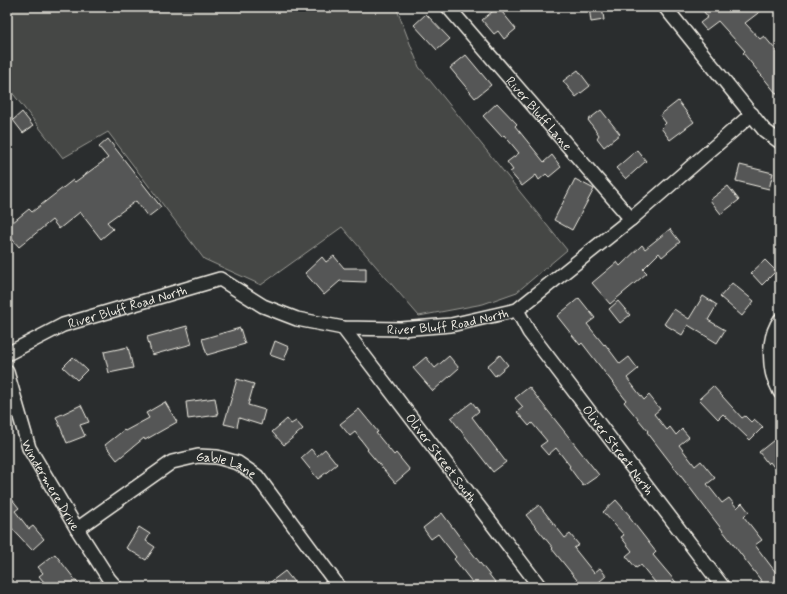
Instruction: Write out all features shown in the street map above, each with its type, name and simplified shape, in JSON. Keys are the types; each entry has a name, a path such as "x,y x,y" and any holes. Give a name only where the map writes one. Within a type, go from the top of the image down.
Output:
{"street":[{"name":"River Bluff Lane","path":"448,7 632,219"},
{"path":"665,7 764,130 780,142"},
{"name":"River Bluff Road North","path":"7,354 63,325 220,279 263,306 297,319 343,328 401,329 451,325 517,310 632,219 752,114"},
{"name":"Oliver Street North","path":"517,310 529,332 723,587"},
{"path":"780,320 775,328 771,348 772,372 780,392"},
{"name":"Oliver Street South","path":"343,328 540,587"},
{"name":"Windermere Drive","path":"7,372 29,448 77,529 109,579 116,587"},
{"name":"Gable Lane","path":"77,529 172,462 198,456 217,457 238,463 257,476 339,587"}],"shaded area":[{"path":"7,7 396,7 419,67 567,250 517,292 483,304 419,316 342,227 261,285 204,259 108,132 63,158 7,86"}],"building":[{"path":"498,7 516,29 504,39 498,31 494,34 482,20"},
{"path":"589,7 602,7 604,20 591,22"},
{"path":"700,7 766,7 745,23 760,39 764,36 780,55 780,98 743,53 745,51 718,21 706,30 700,23 708,17"},
{"path":"426,14 450,39 437,50 414,25"},
{"path":"466,55 491,85 475,98 450,68"},
{"path":"578,70 590,86 576,97 563,81"},
{"path":"678,101 694,122 670,140 661,128 666,123 660,115"},
{"path":"497,103 517,124 515,126 544,162 552,155 561,167 549,177 546,174 539,180 536,175 522,186 510,172 513,170 507,162 519,153 504,135 502,137 483,116"},
{"path":"601,110 620,134 604,147 597,138 599,135 588,120"},
{"path":"22,112 33,126 23,133 13,120"},
{"path":"108,139 161,207 148,217 136,201 107,222 113,229 101,239 80,212 59,229 52,220 19,247 7,233 7,227 29,209 32,212 73,180 75,182 108,158 99,147"},
{"path":"637,150 646,161 626,179 616,168"},
{"path":"740,165 773,173 769,189 736,181"},
{"path":"575,179 594,189 572,230 554,220"},
{"path":"728,186 739,200 721,214 710,200"},
{"path":"670,229 680,242 662,257 659,253 643,269 647,273 610,304 592,283 617,262 620,266 642,245 645,249"},
{"path":"334,256 344,268 366,268 366,282 340,281 324,295 305,273 322,257 326,262"},
{"path":"765,260 776,271 762,285 751,273"},
{"path":"732,283 754,301 742,316 720,297"},
{"path":"703,296 717,305 708,320 725,330 717,343 688,325 682,335 664,324 674,309 689,319"},
{"path":"579,298 595,318 587,324 604,345 605,344 620,364 629,357 638,369 627,378 644,400 649,395 660,409 654,414 667,430 670,427 676,435 682,429 689,437 679,445 695,466 701,461 715,478 707,484 722,503 729,498 737,508 742,503 749,512 744,517 762,540 755,545 780,578 780,587 766,587 647,432 648,431 624,402 626,400 582,343 580,345 557,316"},
{"path":"618,301 630,315 620,323 609,309"},
{"path":"187,326 192,344 152,355 147,337"},
{"path":"240,328 245,344 207,355 202,339"},
{"path":"275,341 289,347 284,360 270,355"},
{"path":"128,347 133,368 109,373 104,352"},
{"path":"500,355 508,365 495,376 487,366"},
{"path":"449,356 459,368 433,391 413,368 426,357 435,368"},
{"path":"73,357 87,370 77,380 63,367"},
{"path":"237,379 254,384 248,405 265,410 261,425 239,418 237,427 224,424"},
{"path":"713,386 742,418 745,416 751,422 754,419 763,427 750,440 723,414 718,419 699,399"},
{"path":"529,387 599,475 583,486 556,448 548,455 540,446 547,441 532,423 529,426 517,412 523,407 515,398"},
{"path":"215,398 218,415 188,419 186,402"},
{"path":"165,402 177,422 145,440 144,438 117,460 105,445 124,430 125,431 149,418 146,413"},
{"path":"472,402 479,411 472,417 506,462 493,472 451,418"},
{"path":"81,405 89,422 80,425 85,436 67,443 56,417"},
{"path":"359,409 394,455 396,453 410,470 395,483 367,450 368,449 355,432 350,436 340,424"},
{"path":"287,419 291,424 296,421 303,429 284,445 272,432"},
{"path":"774,440 780,447 780,475 770,462 768,464 759,452"},
{"path":"311,449 317,456 325,449 337,464 318,479 301,458"},
{"path":"7,493 19,508 15,511 29,529 33,526 44,539 32,550 7,523"},
{"path":"616,500 630,516 629,517 656,552 653,555 680,587 659,587 641,565 636,568 626,556 632,551 621,537 624,535 603,512"},
{"path":"539,505 565,538 570,534 579,545 574,548 594,573 600,568 606,576 599,582 603,587 581,587 576,581 577,580 552,549 553,548 526,515"},
{"path":"442,513 499,587 476,587 454,559 456,557 438,534 431,539 423,528"},
{"path":"139,527 150,534 146,541 155,547 146,560 126,548"},
{"path":"55,554 81,587 48,587 39,576 43,573 38,567"},
{"path":"285,571 298,587 264,587"}]}
